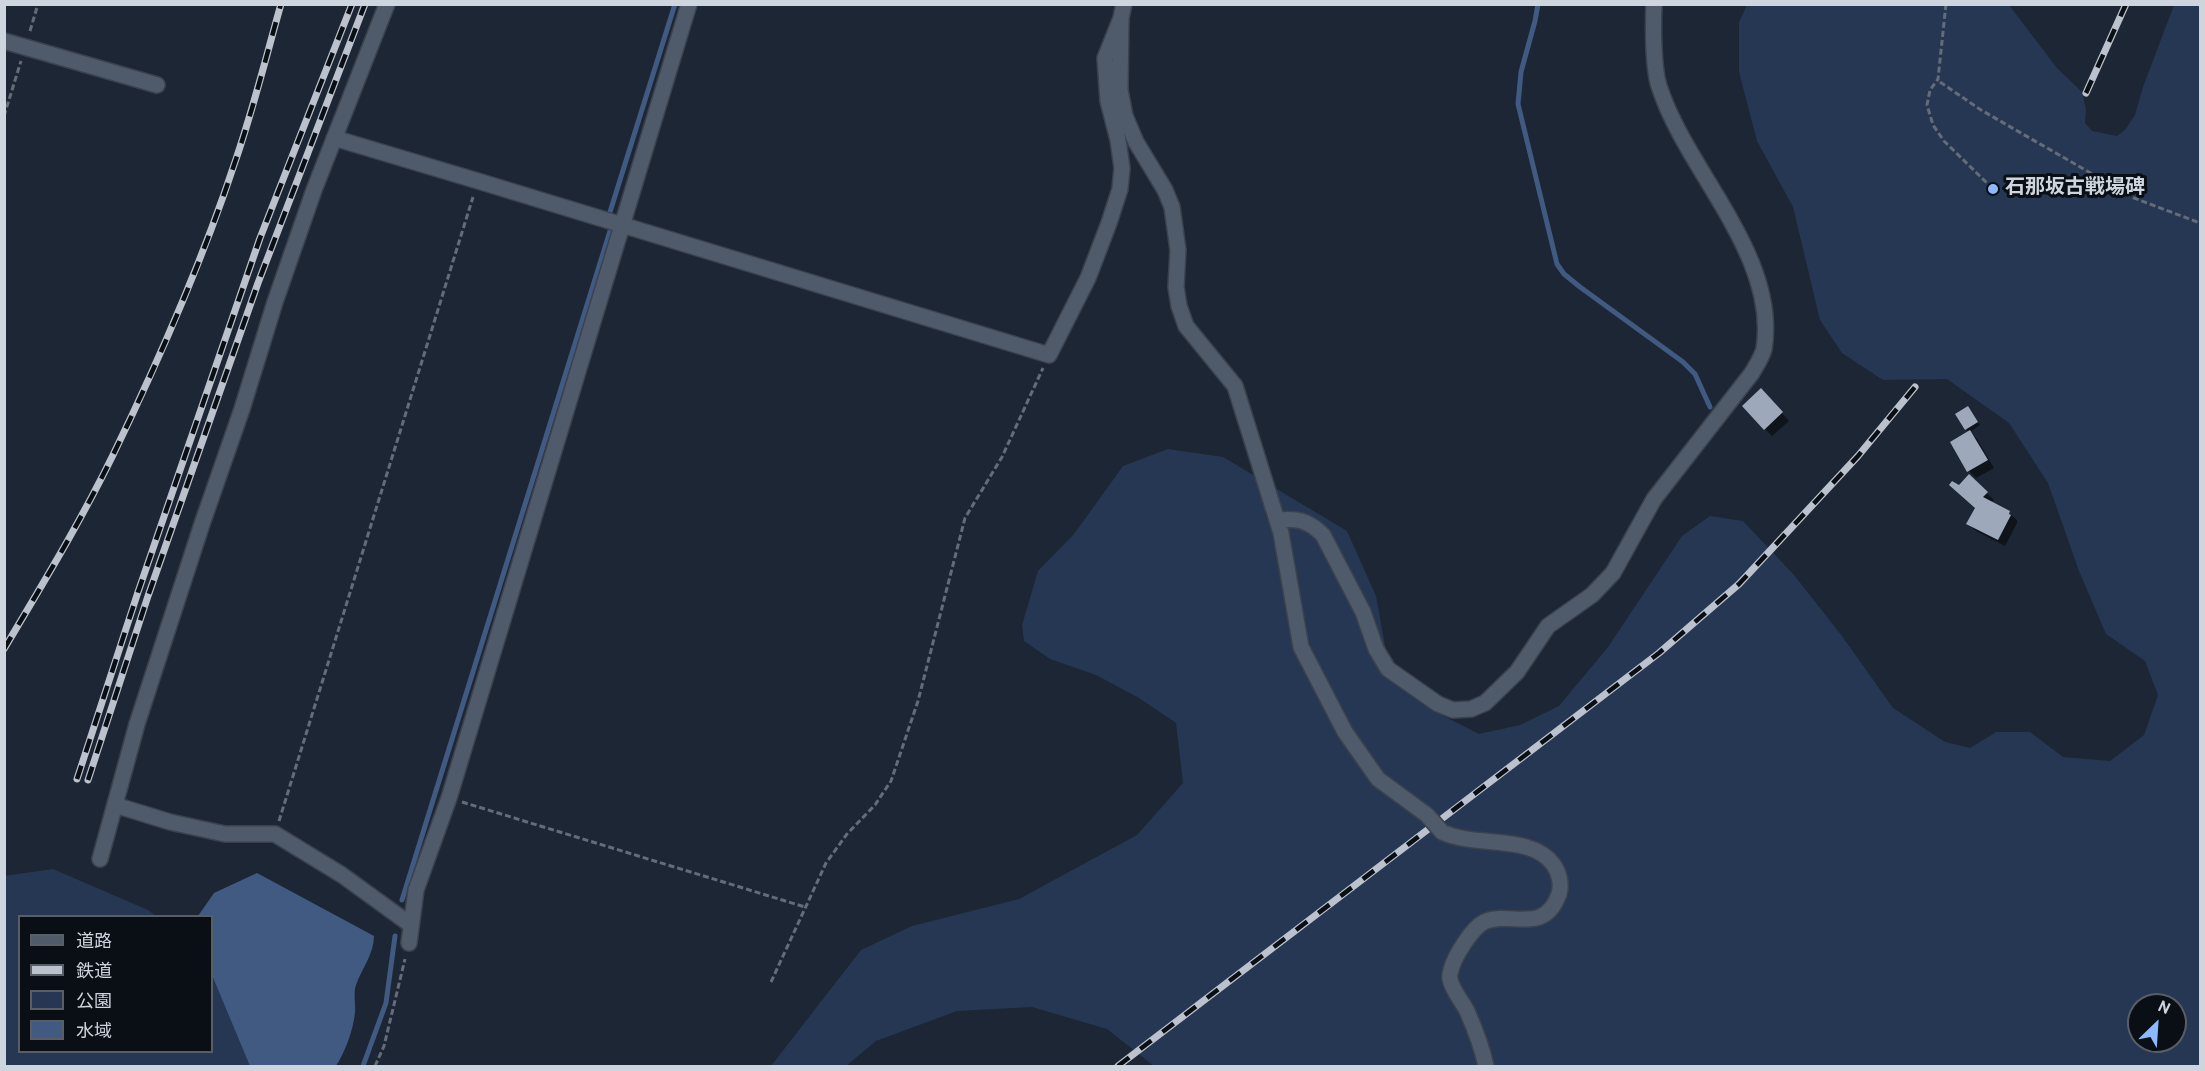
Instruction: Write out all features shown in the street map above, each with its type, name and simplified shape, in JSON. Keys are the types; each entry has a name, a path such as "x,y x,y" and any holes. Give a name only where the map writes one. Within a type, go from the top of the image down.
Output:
{"street":[{"path":"100,860 136,724 202,524 314,190 387,4"},
{"path":"409,943 416,890 449,798 689,4"},
{"path":"1277,520 1301,520 1323,534 1363,612 1376,649 1388,669 1410,686 1453,710 1471,708 1485,703 1517,672 1548,626 1592,595 1613,573 1654,499 1752,373 1764,351 1766,315 1761,289 1745,249 1720,200 1682,140 1658,85 1653,28 1654,4"},
{"path":"334,138 1049,356 1088,278 1120,189 1122,168 1118,140 1108,101 1105,58 1122,11"},
{"path":"1122,11 1120,90 1125,116 1136,142 1165,190 1172,207 1178,250 1176,287 1179,306 1186,326 1235,386 1281,533 1301,647 1345,732 1378,780 1427,815 1442,832 1469,840 1515,844 1531,848 1546,856 1559,875 1559,893 1553,905 1543,916 1528,920 1485,922 1474,930 1451,967 1450,978 1467,1010 1486,1066"},
{"path":"4,41 157,85"},
{"path":"115,805 170,822 225,834 275,834 342,875 411,925"}],"path":[{"path":"1946,4 1938,79 1930,90 1927,105 1933,125 1944,141 1988,184"},
{"path":"1941,82 1990,115 2134,198 2200,223"},
{"path":"275,834 478,181"},
{"path":"771,982 826,863 847,834 875,805 891,781 918,701 965,518 997,466 1049,356"},
{"path":"449,798 805,907"},
{"path":"375,1066 384,1046 409,943"}],"green space":[{"path":"1747,5 2009,5 2057,68 2082,92 2086,109 2085,123 2092,131 2117,136 2125,130 2135,115 2143,87 2174,5 2200,5 2200,1066 1154,1066 1107,1029 1032,1007 957,1011 876,1041 846,1066 771,1066 861,950 912,926 1019,899 1137,835 1183,783 1176,723 1139,698 1096,675 1050,659 1024,641 1022,625 1038,571 1074,534 1123,466 1168,449 1223,457 1347,531 1376,596 1390,673 1434,711 1479,734 1520,725 1559,706 1608,647 1682,536 1710,516 1743,521 1794,575 1842,636 1893,708 1945,742 1970,748 1996,732 2030,732 2063,757 2110,761 2144,735 2158,695 2145,661 2106,634 2079,571 2048,483 2009,423 1947,379 1883,380 1842,353 1820,320 1793,207 1757,141 1739,72 1739,22"},
{"path":"53,869 148,910 155,915 18,915 18,1053 213,1053 213,968 252,1066 5,1066 4,876"}],"water":[{"path":"257,873 374,936 370,955 355,988 355,1013 350,1034 336,1066 250,1066 213,977 213,915 199,915 214,893"}],"building":[{"path":"1761,388 1783,412 1764,430 1742,406"},
{"path":"1968,406 1978,422 1965,430 1955,414"},
{"path":"1970,430 1988,460 1967,472 1950,442"},
{"path":"1969,474 1988,492 1983,497 2010,511 2011,515 1998,540 1966,524 1975,508 1949,485 1952,481 1959,485"}],"waterway":[{"path":"610,212 675,4"},
{"path":"1538,4 1521,72 1518,104 1557,264 1564,274 1580,287 1683,362 1695,374 1710,407"},
{"path":"402,900 610,231"},
{"path":"363,1066 386,1003 395,936"}],"railway":[{"path":"4,649 101,480 179,310 242,142 281,4"},
{"path":"77,779 138,592 260,238 352,4"},
{"path":"88,780 148,596 258,283 365,4"},
{"path":"2086,93 2126,4"},
{"path":"1118,1066 1659,653 1739,584 1858,456 1915,387"}],"place":[{"name":"石那坂古戦場碑","path":"1993,189"}]}
